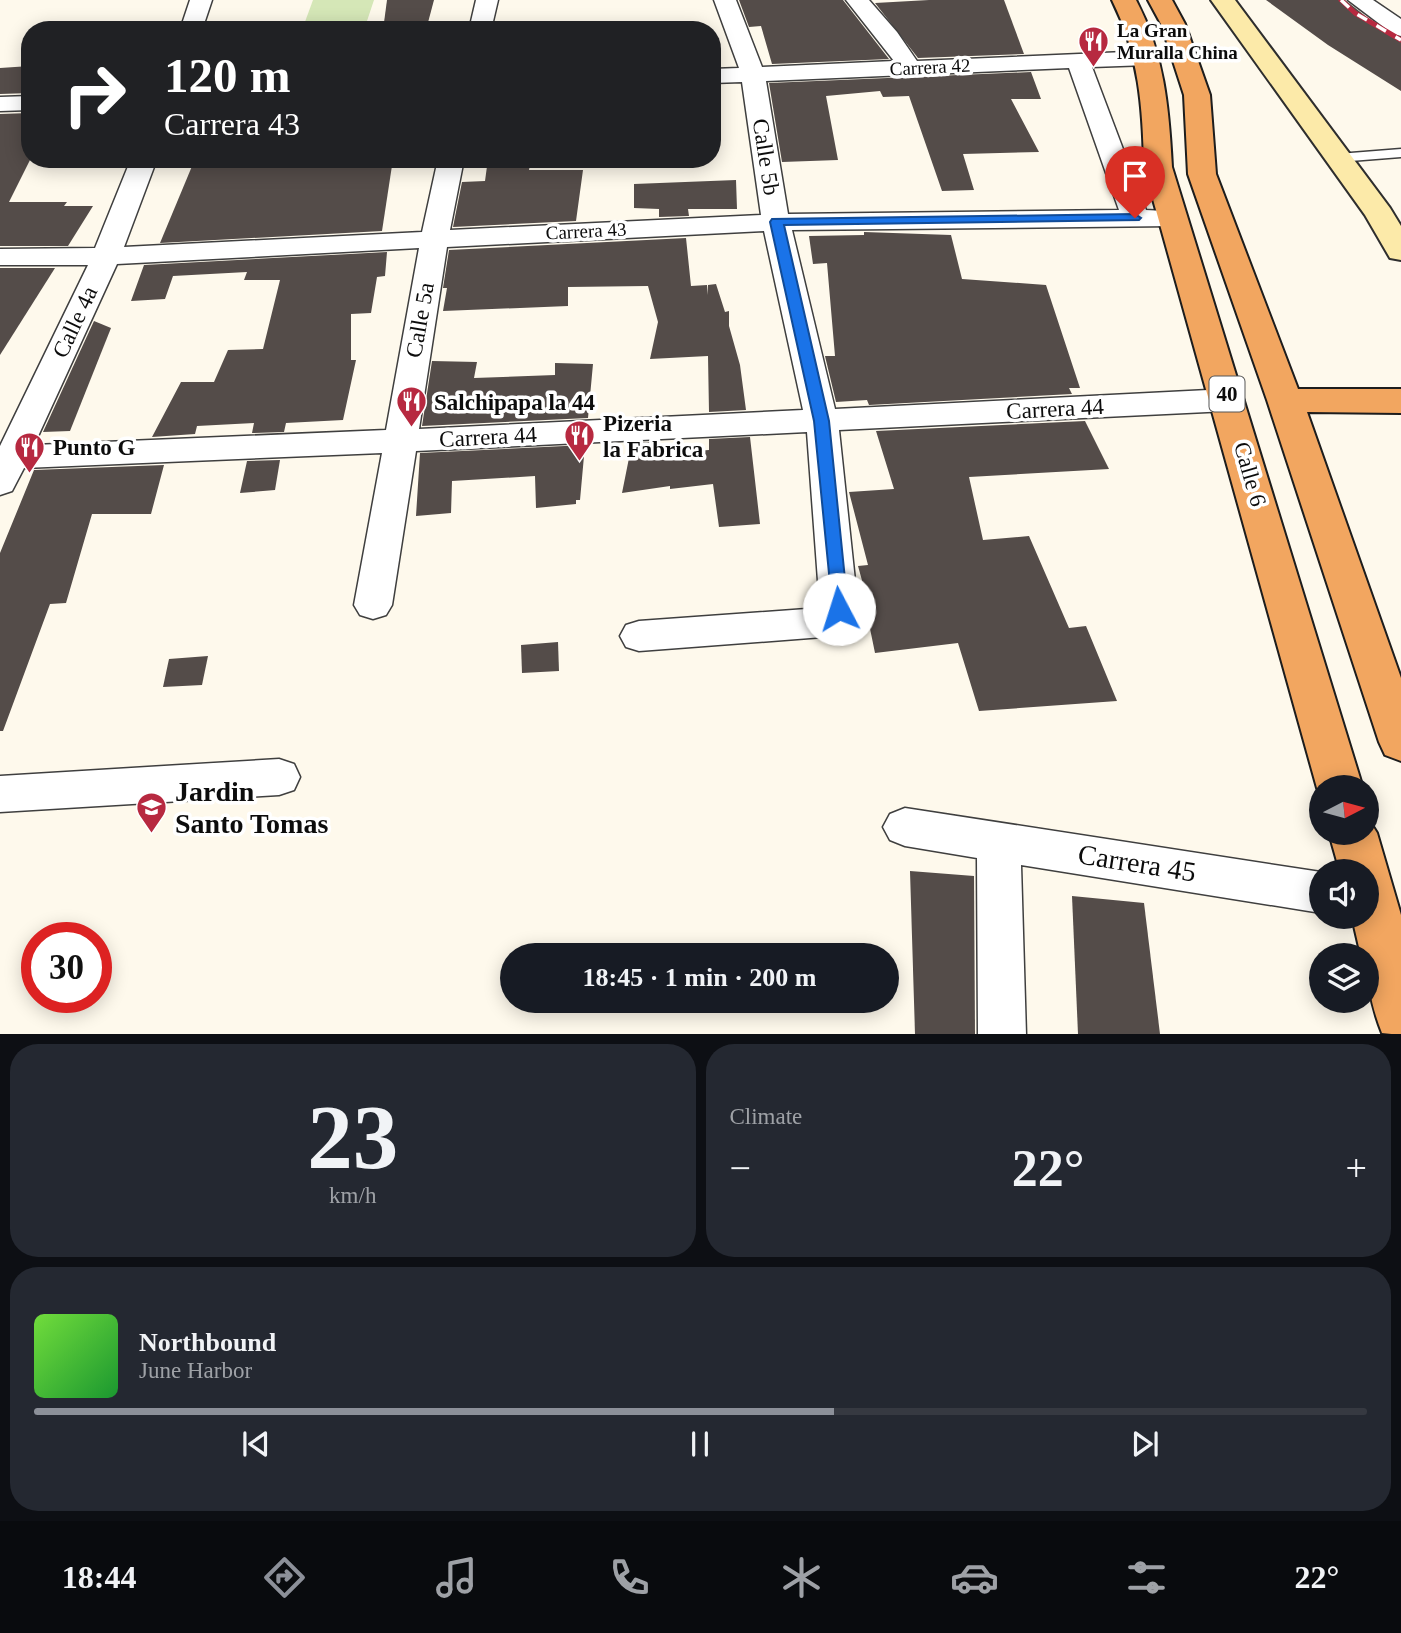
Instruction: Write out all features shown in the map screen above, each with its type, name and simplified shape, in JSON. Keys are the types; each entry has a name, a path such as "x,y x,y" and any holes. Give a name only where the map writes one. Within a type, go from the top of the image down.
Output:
{"highway":[{"name":"Calle 6","path":"1124,0 1139,29 1156,94 1158,167 1336,775"},
{"name":"40","path":"1160,0 1173,24 1197,95 1202,174 1285,400 1401,742"},
{"path":"1285,400 1401,401"},
{"path":"1379,929 1401,1015"}],"main road":[{"path":"1223,0 1399,241"}],"street":[{"path":"194,21 201,0"},
{"path":"482,21 487,0"},
{"name":"Calle 5b","path":"639,636 835,619 839,609 822,421 776,222 753,74 725,0"},
{"path":"857,0 890,37 910,68"},
{"path":"1359,0 1401,29"},
{"name":"Carrera 42","path":"721,76 1148,58"},
{"path":"1078,60 1135,218"},
{"path":"0,104 21,103"},
{"name":"Calle 4a","path":"4,466 106,256 140,168"},
{"name":"Calle 5a","path":"373,605 435,238 450,168"},
{"name":"Carrera 43","path":"0,257 106,256 776,222 1173,218"},
{"name":"Carrera 44","path":"4,466 400,441 1228,400"},
{"path":"0,794 279,777"},
{"name":"Carrera 45","path":"905,827 1309,891"},
{"path":"999,840 1002,1034"}],"lane":[{"path":"1338,158 1401,153"}],"green space":[{"path":"313,0 374,0 367,21 305,21"}],"building":[{"path":"387,0 434,0 428,21 384,21"},
{"path":"739,0 843,0 889,59 772,64 761,26 749,27"},
{"path":"1004,0 1024,54 918,58 875,3"},
{"path":"1266,0 1345,0 1391,36 1401,38 1401,91 1328,45"},
{"path":"21,67 21,93 0,94 0,68"},
{"path":"1031,72 1041,99 1011,99 1039,152 963,154 974,190 942,191 909,96 883,97 880,91 826,96 838,160 782,162 769,83"},
{"path":"21,113 21,168 26,168 9,202 67,202 64,206 93,206 68,246 0,246 0,114"},
{"path":"191,168 392,168 382,231 160,243"},
{"path":"487,168 583,170 576,221 453,227 462,182 485,181"},
{"path":"736,180 737,209 688,209 689,216 659,217 659,209 634,208 634,184"},
{"path":"864,232 951,235 962,279 1046,285 1080,388 1069,388 1072,394 869,405 867,400 836,402 825,356 835,356 827,263 813,264 809,236 864,235"},
{"path":"686,238 691,286 707,285 708,295 708,285 716,284 725,312 729,311 729,326 740,365 746,410 709,412 708,356 650,359 658,322 648,286 568,287 568,306 443,311 447,288 443,288 449,250"},
{"path":"387,252 385,276 377,277 371,313 351,314 351,360 356,360 343,420 286,423 284,432 252,433 254,423 197,426 195,434 152,437 181,382 214,382 228,350 263,349 280,280 244,280 247,272 173,276 165,299 131,301 144,265"},
{"path":"0,268 55,268 0,355"},
{"path":"94,321 111,328 70,431 43,432"},
{"path":"432,361 477,362 474,378 555,375 555,363 593,364 588,418 422,426"},
{"path":"1085,421 1109,469 969,477 983,540 1029,536 1069,628 1086,626 1117,701 979,711 958,643 875,653 867,614 871,613 858,566 868,565 849,492 894,489 876,431"},
{"path":"750,437 760,524 719,527 713,484 670,489 670,486 622,493 632,443 652,442 654,454 709,450 709,439"},
{"path":"585,445 580,500 576,500 576,504 536,508 535,476 452,481 451,513 416,516 420,453"},
{"path":"280,460 275,490 240,493 247,461"},
{"path":"164,465 151,514 92,514 66,603 50,604 3,731 0,731 0,553 34,470"},
{"path":"558,642 559,671 522,673 521,645"},
{"path":"208,656 202,685 163,687 169,659"},
{"path":"910,871 974,876 975,1034 915,1034"},
{"path":"1072,896 1144,903 1160,1034 1078,1034"}],"railway":[{"path":"1341,0 1355,13 1401,40"}],"place":[{"name":"La Gran Muralla China","path":"1094,68"},
{"name":"Salchipapa la 44","path":"411,429"},
{"name":"Pizeria la Fabrica","path":"580,463"},
{"name":"Punto G","path":"30,474"},
{"name":"Jardin Santo Tomas","path":"152,834"}],"route":[{"path":"839,609 822,421 776,222 1135,218"}]}
